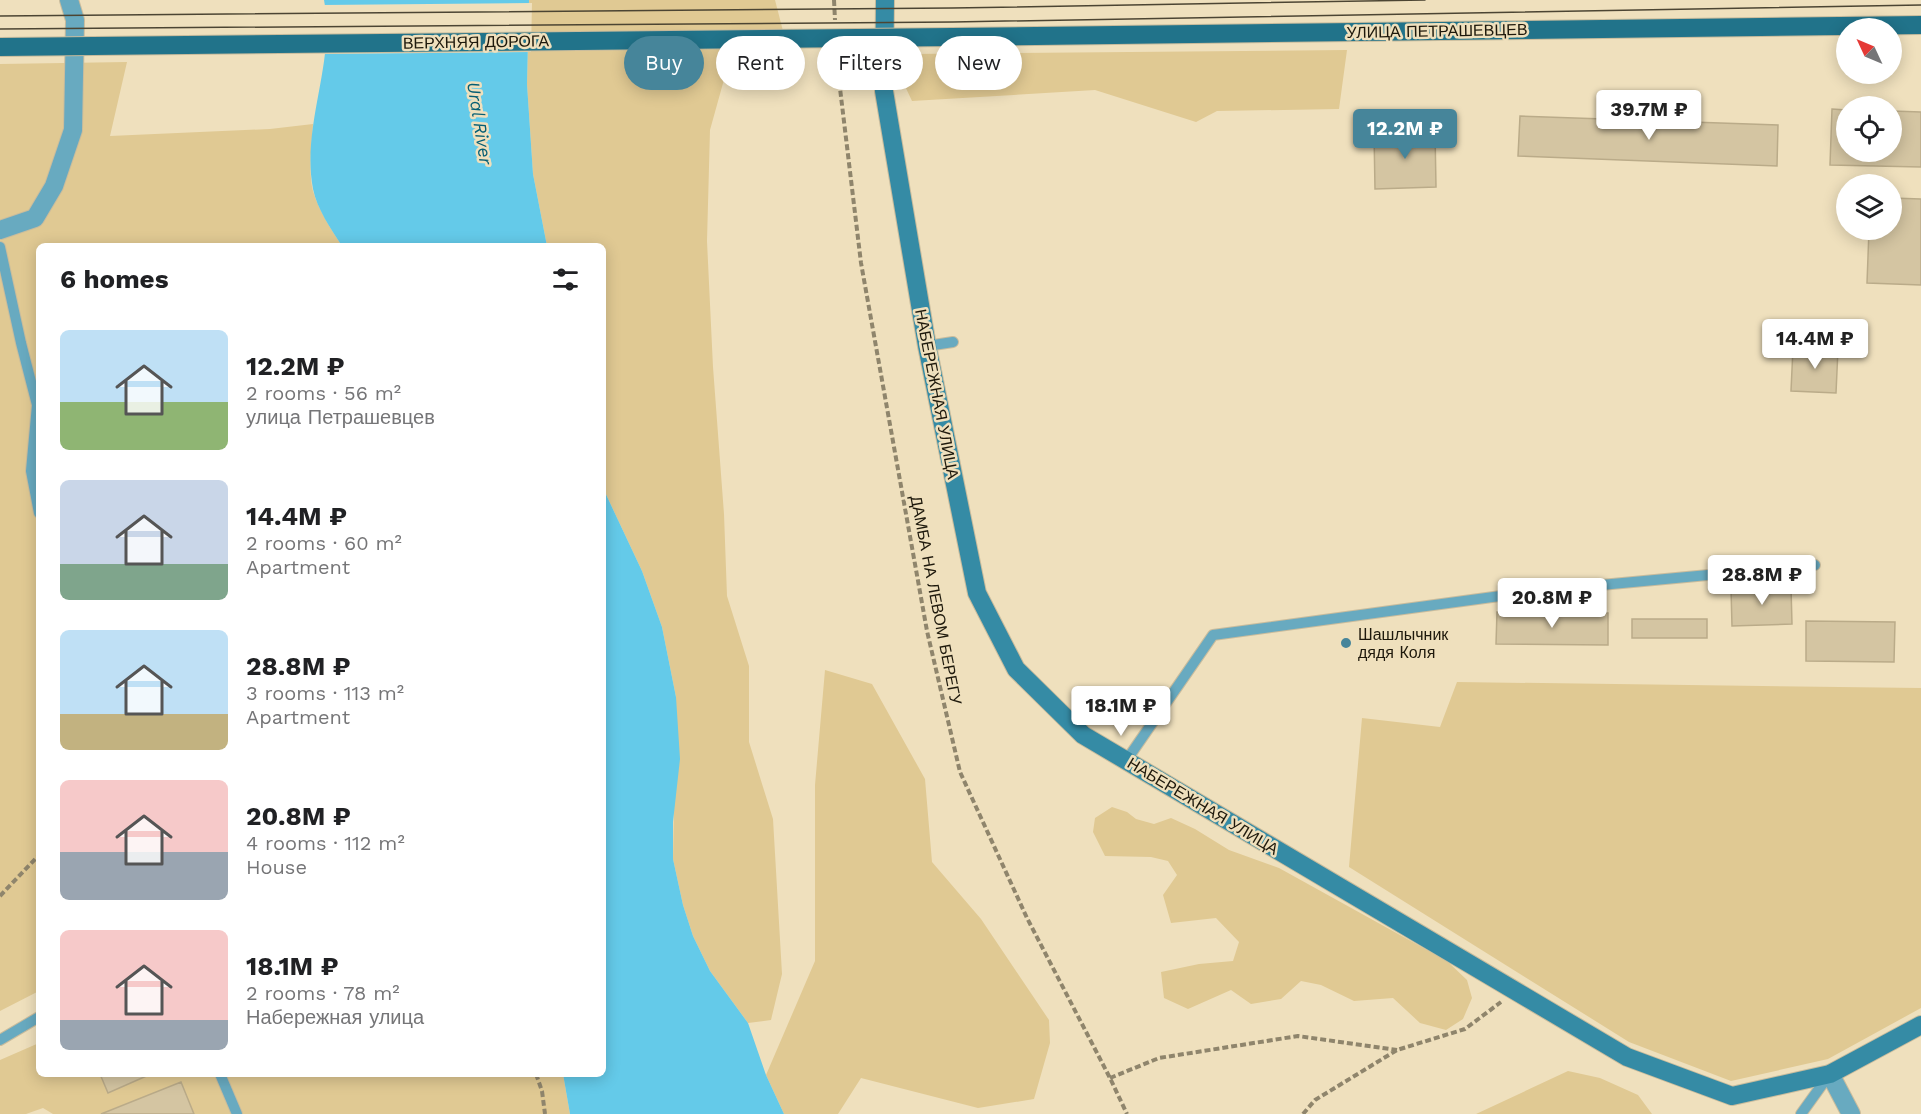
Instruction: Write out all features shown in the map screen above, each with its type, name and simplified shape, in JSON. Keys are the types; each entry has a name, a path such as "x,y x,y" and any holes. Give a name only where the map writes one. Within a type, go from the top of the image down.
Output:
{"main road":[{"name":"НАБЕРЕЖНАЯ УЛИЦА","path":"885,0 884,92 927,346 977,593 1016,669 1083,735 1627,1057 1732,1096 1830,1074 1921,1025"},
{"name":"УЛИЦА ПЕТРАШЕВЦЕВ","path":"1022,36 1921,25"},
{"name":"ВЕРХНЯЯ ДОРОГА","path":"0,47 935,37"}],"street":[{"path":"0,230 34,218 54,186 74,130 75,20 69,0"},
{"path":"1830,1074 1851,1114"}],"lane":[{"path":"0,247 36,401"},
{"path":"927,346 952,342"},
{"path":"36,416 31,471 36,497"},
{"path":"1126,761 1213,635 1537,591 1815,565"},
{"path":"0,1040 36,1019"},
{"path":"1801,1114 1830,1074"},
{"path":"221,1077 237,1114"}],"path":[{"name":"ДАМБА НА ЛЕВОМ БЕРЕГУ","path":"840,90 861,263 927,631 960,772 1027,918 1110,1078 1126,1114"},
{"path":"0,896 36,858"},
{"path":"1303,1114 1315,1100 1397,1050 1465,1029 1515,991"},
{"path":"1110,1078 1159,1058 1298,1036 1397,1050"},
{"path":"537,1077 542,1091 545,1114"}],"shaded area":[{"path":"529,0 775,0 784,36 716,36 716,90 721,90 710,130 707,241 727,596 749,666 749,742 773,819 782,974 771,1020 748,1023 710,971 693,936 683,905 673,859 676,697 662,627 642,571 606,494 606,243 546,243 533,174 527,84"},
{"path":"1347,50 1339,109 1217,111 1196,122 1095,90 912,101 907,90 923,90 923,54 935,54 935,90 1022,90 1022,53"},
{"path":"127,62 110,136 270,129 313,124 311,167 313,191 322,213 340,243 36,243 36,993 0,1011 0,64"},
{"path":"825,670 872,684 925,779 932,862 981,919 1049,1020 1050,1043 1034,1099 978,1108 861,1078 838,1114 784,1114 766,1075 815,961 815,785"},
{"path":"1457,682 1921,688 1921,1008 1828,1059 1731,1081 1629,1042 1349,867 1362,718 1440,727"},
{"path":"1112,807 1127,812 1136,819 1154,824 1171,818 1195,829 1229,850 1279,868 1447,961 1467,980 1472,998 1463,1019 1446,1030 1420,1023 1393,998 1354,1001 1321,985 1301,981 1281,999 1251,1004 1231,990 1188,1009 1164,998 1161,972 1199,964 1233,961 1239,942 1216,918 1171,923 1163,895 1177,875 1168,861 1151,857 1105,856 1093,832 1095,818"},
{"path":"36,1044 36,1077 564,1077 570,1114 53,1114 43,1108 26,1114 0,1114 0,1060"},
{"path":"1568,1071 1600,1078 1638,1095 1652,1114 1476,1114"}],"water":[{"name":"Ural River","path":"324,0 529,0 527,84 533,174 546,243 340,243 318,204 313,189 311,165 311,141 323,71 326,24"},
{"path":"606,494 642,571 662,627 676,697 680,759 673,822 673,859 683,905 693,936 710,971 748,1023 766,1075 784,1114 570,1114 564,1077 606,1077"}],"pier":[{"path":"532,3 531,52 321,54 322,5"}],"building":[{"path":"1832,109 1836,109 1836,162 1902,162 1902,111 1921,112 1921,167 1830,165"},
{"path":"1520,116 1778,125 1777,166 1518,156"},
{"path":"1435,131 1436,187 1375,189 1374,133"},
{"path":"1902,198 1921,199 1921,285 1867,283 1869,240 1902,240"},
{"path":"1793,348 1838,349 1836,393 1791,391"},
{"path":"1791,587 1792,624 1732,626 1731,589"},
{"path":"1497,612 1608,613 1608,645 1496,644"},
{"path":"1632,619 1707,619 1707,638 1632,638"},
{"path":"1806,621 1895,622 1894,662 1806,661"},
{"path":"101,1077 144,1077 108,1093"},
{"path":"181,1082 194,1114 101,1114"}],"tram line":[{"path":"0,16 952,8 1425,0"},
{"path":"0,29 953,22 1921,5"}],"place":[{"name":"Шашлычник дядя Коля","path":"1346,643"}]}
